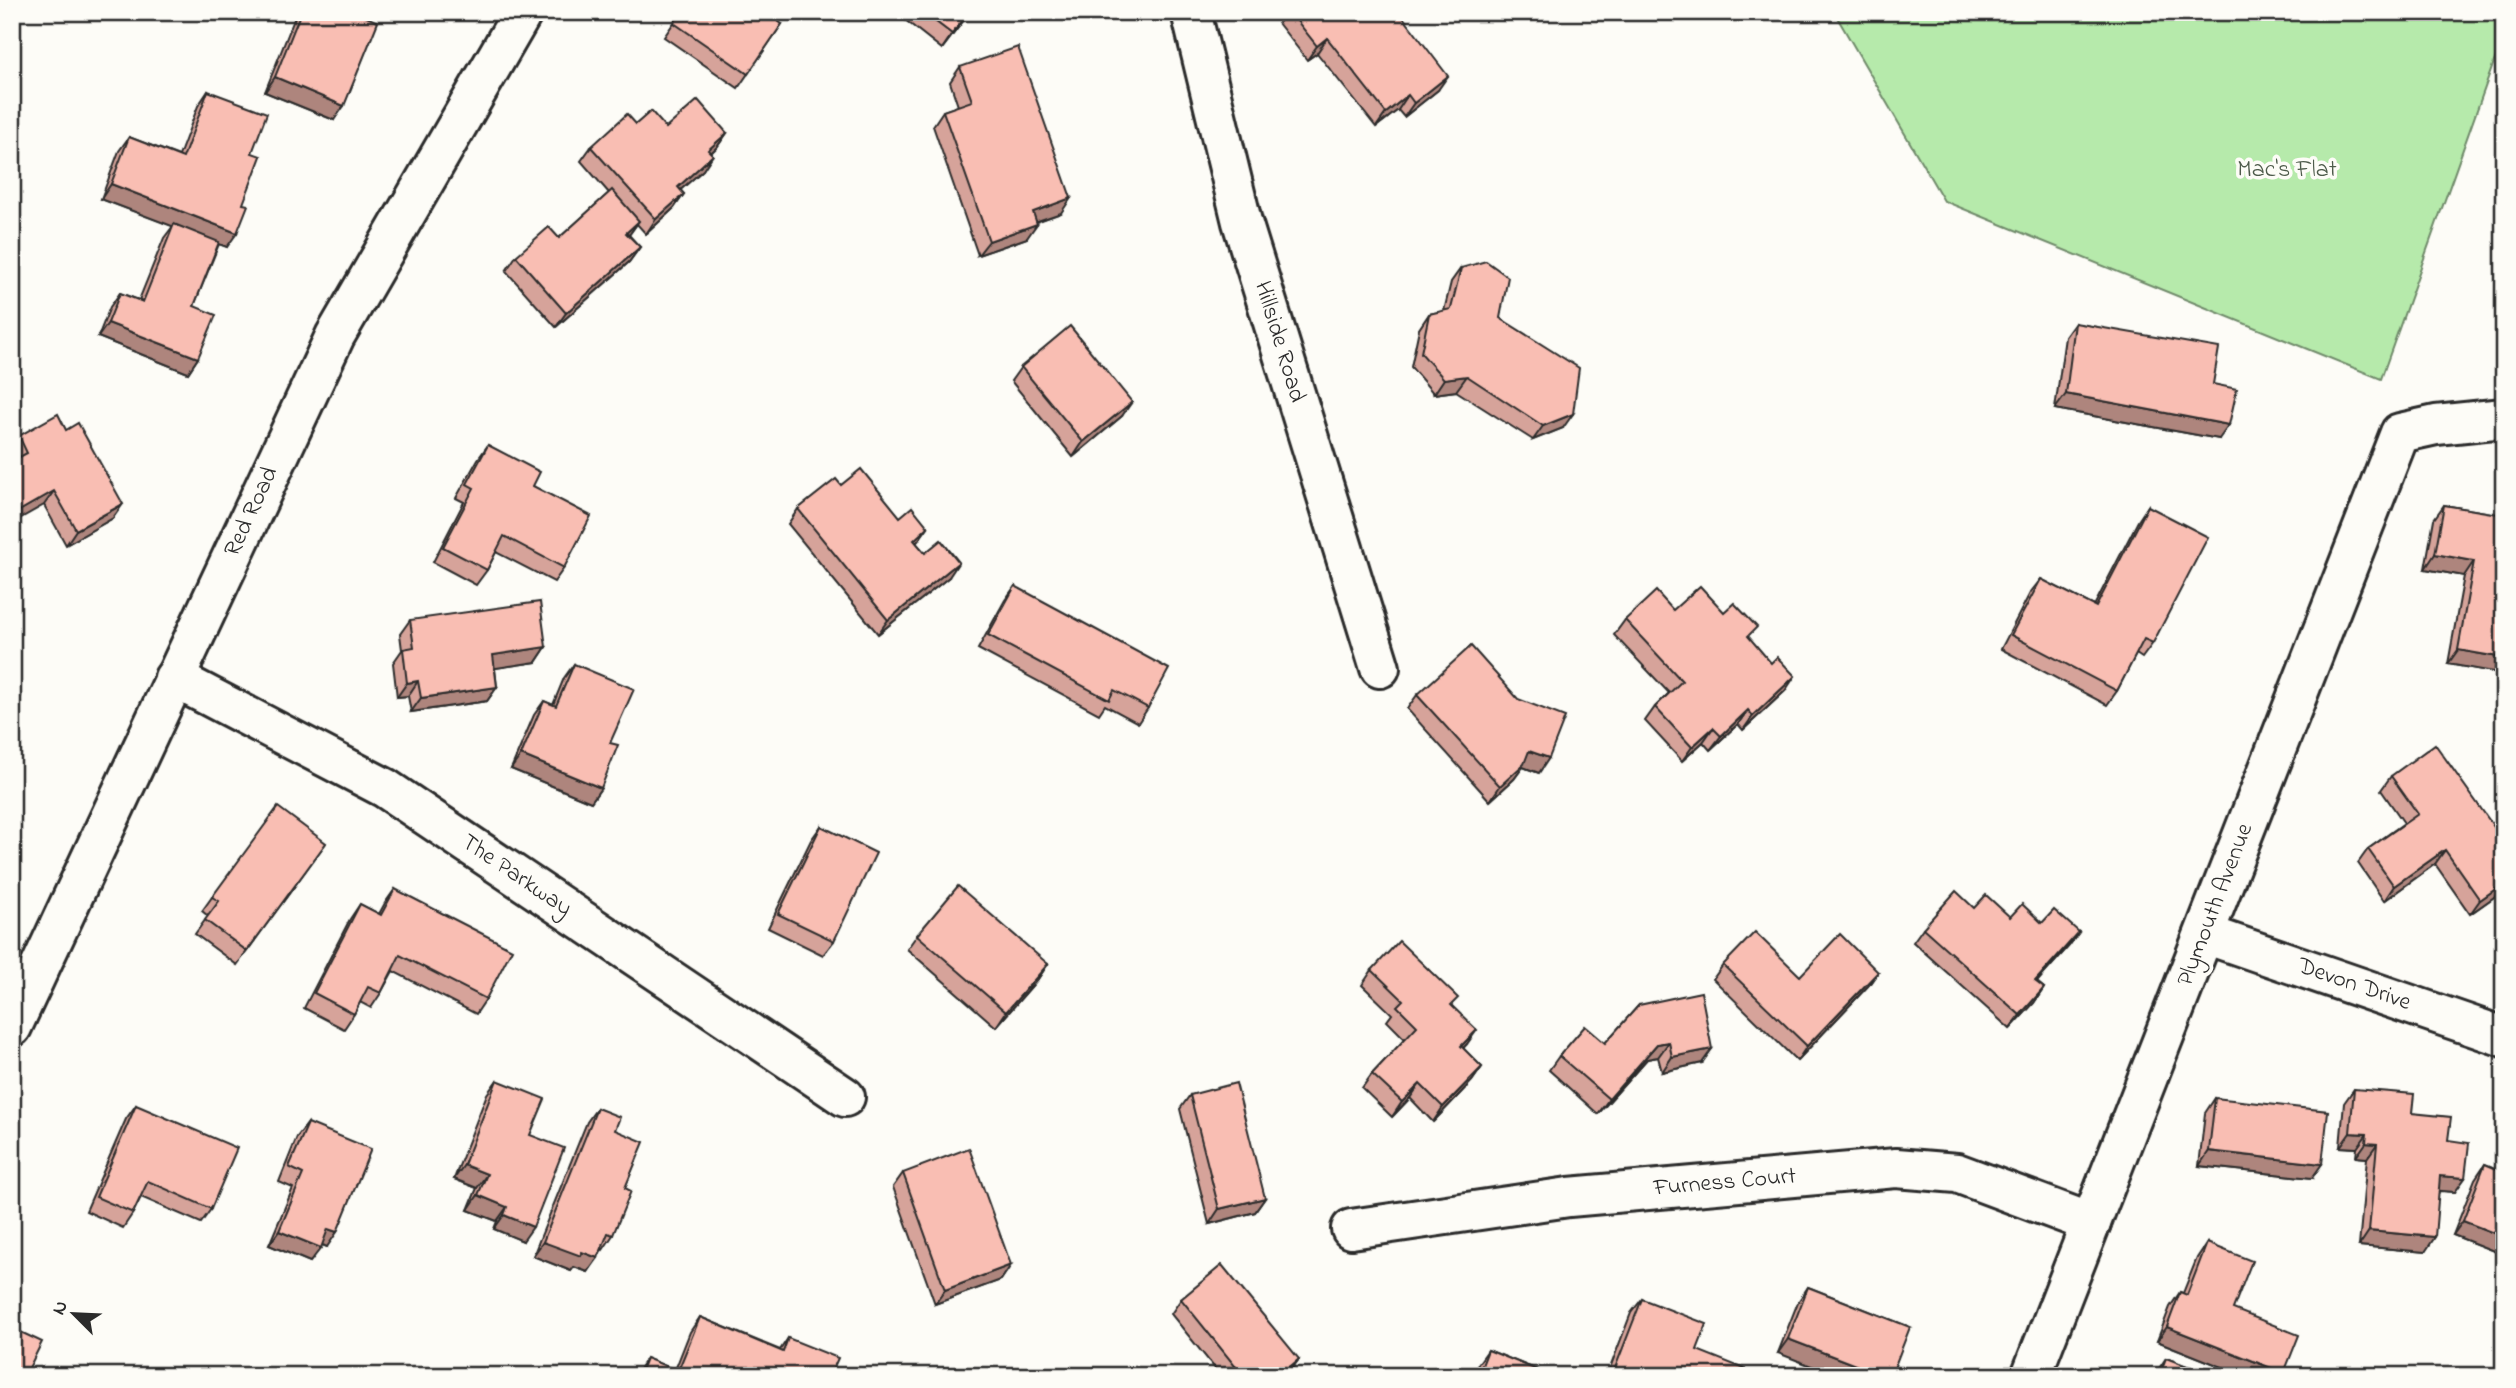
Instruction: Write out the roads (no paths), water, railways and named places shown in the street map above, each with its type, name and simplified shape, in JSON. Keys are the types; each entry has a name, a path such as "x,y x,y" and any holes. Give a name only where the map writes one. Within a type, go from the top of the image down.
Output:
{"street":[{"name":"Red Road","path":"12,1027 335,336 523,12"},
{"name":"Hillside Road","path":"1191,12 1242,222 1380,668"},
{"name":"Plymouth Avenue","path":"2031,1376 2400,433 2436,425 2504,418"},
{"name":"The Parkway","path":"174,678 384,788 845,1097"},
{"name":"Devon Drive","path":"2205,934 2504,1037"},
{"name":"Furness Court","path":"1351,1229 1569,1197 1896,1168 1957,1173 2091,1223"}],"park label":[{"name":"Mac's Flat","path":"2287,170"}]}
